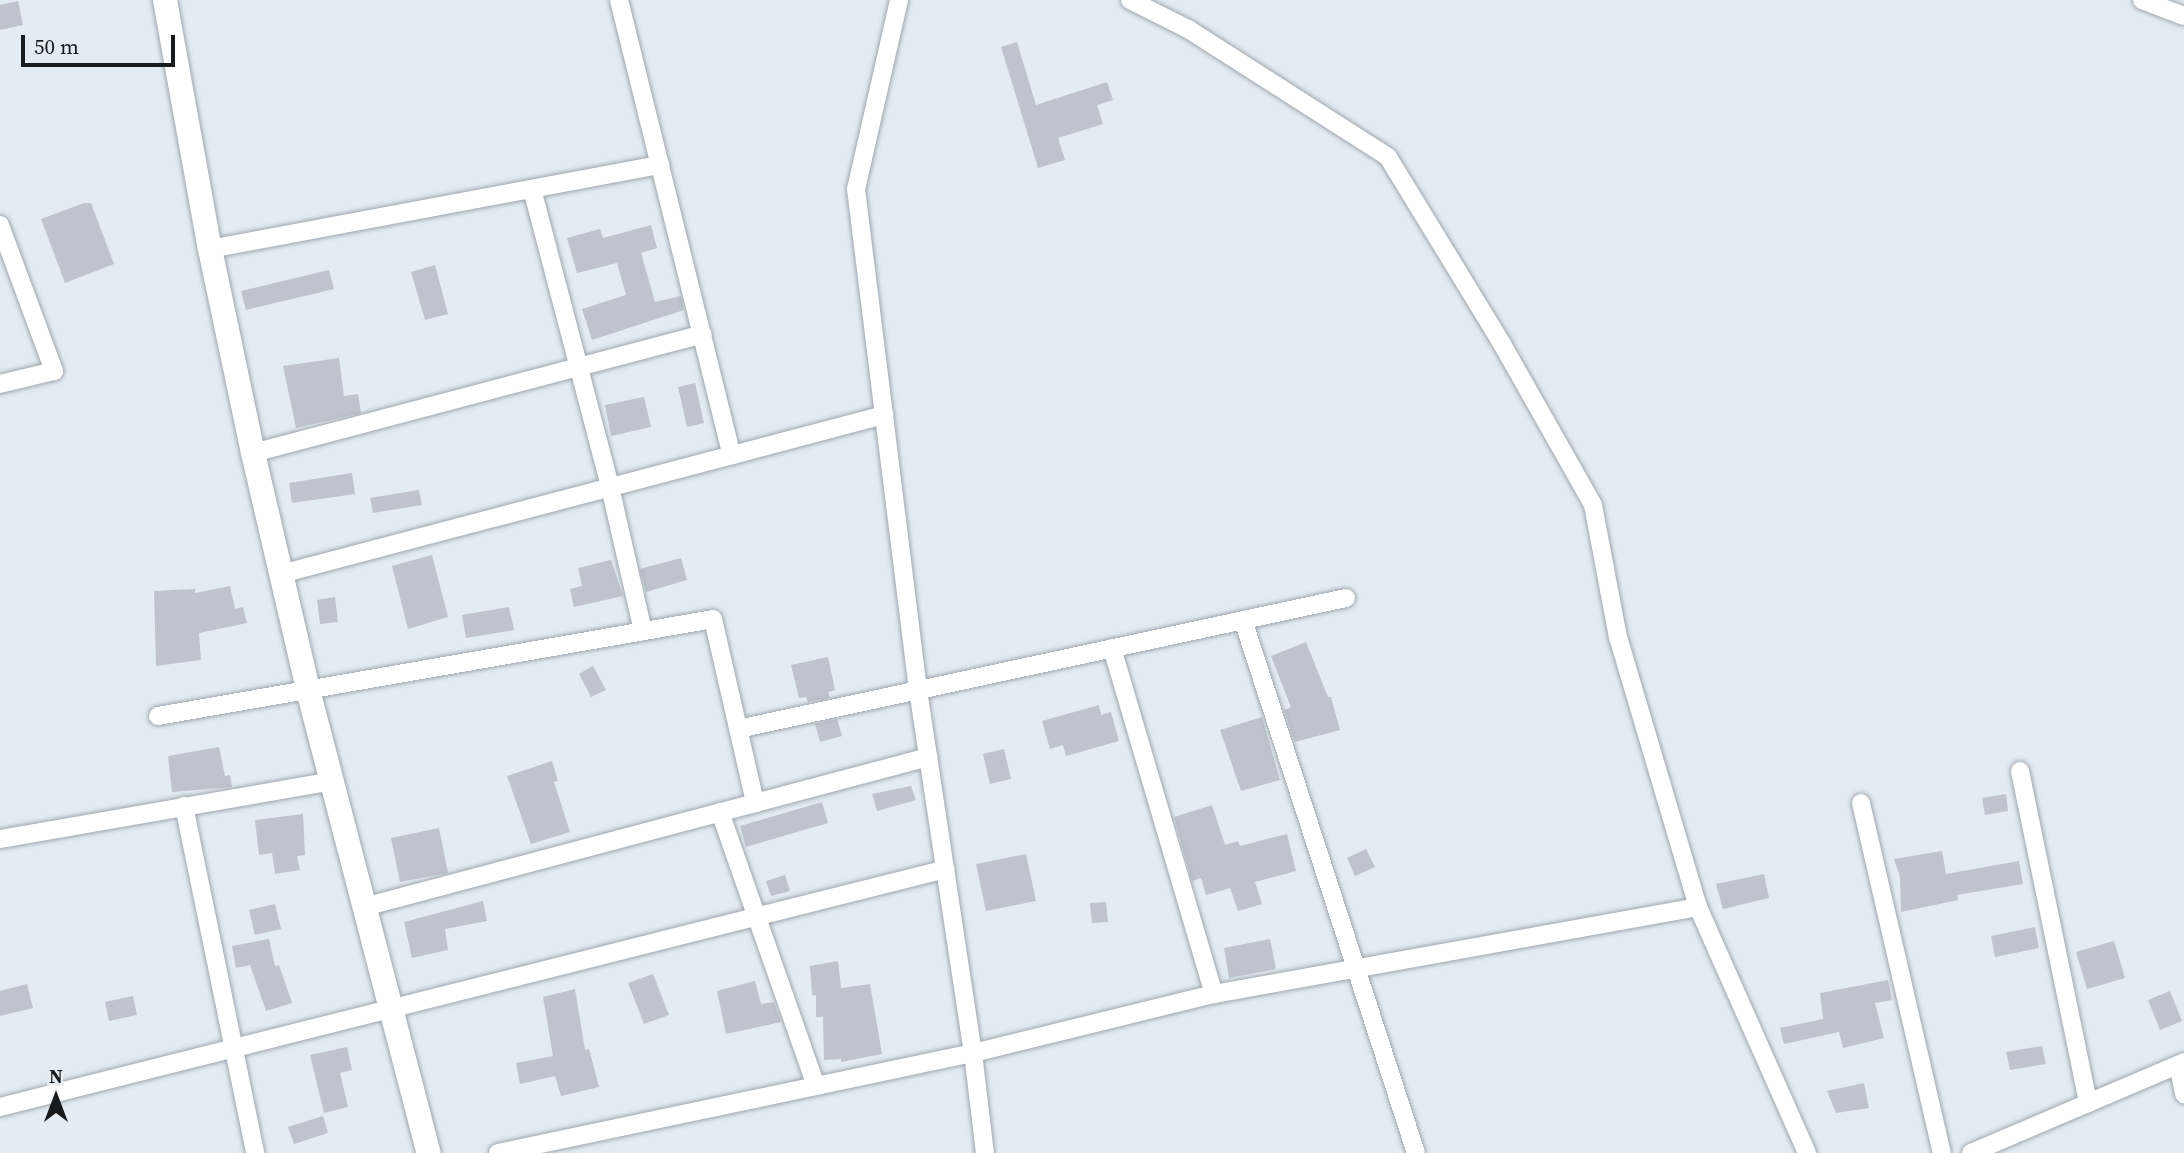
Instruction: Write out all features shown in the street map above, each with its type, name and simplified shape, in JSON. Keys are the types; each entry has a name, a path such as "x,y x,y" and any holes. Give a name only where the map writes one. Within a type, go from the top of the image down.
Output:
{"main road":[{"path":"165,0 210,249 253,453 308,690 429,1153"}],"street":[{"path":"619,0 732,455"},
{"path":"899,0 856,189 918,690 973,1053 985,1153"},
{"path":"1130,0 1188,29 1388,157 1502,344 1593,505 1618,637 1698,906 1807,1153"},
{"path":"2142,0 2184,16"},
{"path":"210,249 660,165"},
{"path":"532,189 610,487 643,631"},
{"path":"0,225 54,371 0,384"},
{"path":"253,453 702,334"},
{"path":"281,573 884,415"},
{"path":"738,729 1346,598"},
{"path":"158,716 713,619 755,803"},
{"path":"1243,620 1416,1153"},
{"path":"1112,648 1214,994"},
{"path":"364,907 928,757"},
{"path":"2020,771 2088,1103"},
{"path":"0,839 332,780"},
{"path":"1861,803 1942,1153"},
{"path":"184,807 255,1153"},
{"path":"720,812 815,1084"},
{"path":"0,1107 946,869"},
{"path":"498,1153 815,1084 973,1053 1214,994 1698,906"},
{"path":"1971,1153 2181,1063 2184,1094"}],"building":[{"path":"18,1 23,25 0,30 0,5"},
{"path":"1017,42 1036,105 1107,82 1113,100 1097,105 1103,124 1058,138 1065,160 1038,168 1001,47"},
{"path":"84,203 91,203 114,264 65,283 41,219"},
{"path":"651,225 657,248 641,253 655,302 681,296 684,310 592,340 582,309 626,295 617,263 577,273 567,238 600,229 603,238"},
{"path":"435,265 448,314 425,320 411,272"},
{"path":"329,270 334,289 246,310 241,291"},
{"path":"339,358 344,396 358,394 361,413 296,428 283,366"},
{"path":"695,383 704,423 687,427 678,387"},
{"path":"644,397 651,427 611,436 605,405"},
{"path":"352,473 355,494 292,503 289,483"},
{"path":"419,490 422,505 373,513 370,498"},
{"path":"432,555 448,617 408,629 392,566"},
{"path":"681,558 687,580 646,592 640,569"},
{"path":"611,560 623,596 574,607 570,589 582,586 578,568"},
{"path":"230,586 235,609 243,607 247,623 199,633 201,660 156,666 154,591 195,589 195,593"},
{"path":"335,597 338,622 320,624 317,600"},
{"path":"509,607 514,630 466,638 462,615"},
{"path":"1306,642 1328,697 1331,697 1340,730 1295,742 1284,710 1291,707 1271,656"},
{"path":"828,657 835,690 828,692 830,698 808,702 806,697 799,698 791,665"},
{"path":"593,666 606,690 591,697 579,674"},
{"path":"1099,705 1101,715 1111,712 1119,741 1066,756 1063,745 1050,749 1042,721"},
{"path":"1262,717 1280,780 1241,791 1220,730"},
{"path":"837,719 842,736 820,742 815,724"},
{"path":"219,747 225,776 230,775 232,787 172,792 168,756"},
{"path":"1004,749 1011,779 990,784 983,754"},
{"path":"552,761 558,781 554,782 570,832 531,844 507,776"},
{"path":"911,786 916,800 877,811 872,794"},
{"path":"2006,794 2008,811 1985,815 1982,798"},
{"path":"822,802 828,823 746,847 740,826"},
{"path":"1212,805 1225,845 1238,841 1240,846 1287,834 1296,871 1255,882 1262,904 1238,911 1230,888 1206,895 1201,878 1192,881 1174,817"},
{"path":"303,814 305,855 297,856 300,870 275,874 272,853 259,855 255,820"},
{"path":"439,828 448,873 400,882 391,838"},
{"path":"1366,849 1375,867 1355,876 1347,858"},
{"path":"1942,851 1946,874 2019,861 2023,884 1957,895 1958,900 1901,912 1900,877 1894,859"},
{"path":"1026,854 1036,901 986,911 976,864"},
{"path":"1764,874 1769,898 1723,909 1716,884"},
{"path":"785,875 790,891 771,896 766,881"},
{"path":"483,901 487,921 445,929 448,950 412,958 404,922"},
{"path":"1106,902 1108,922 1092,923 1090,903"},
{"path":"275,904 281,929 255,935 249,910"},
{"path":"2035,927 2039,948 1995,957 1991,936"},
{"path":"269,939 275,966 279,965 292,1003 266,1011 250,965 236,968 232,946"},
{"path":"1270,939 1276,969 1229,978 1224,948"},
{"path":"2114,941 2125,978 2087,989 2076,952"},
{"path":"838,961 841,988 870,984 882,1054 841,1062 841,1059 824,1060 823,1017 816,1017 816,995 812,995 810,966"},
{"path":"653,974 669,1015 644,1024 628,983"},
{"path":"1888,980 1892,1000 1875,1003 1884,1038 1843,1048 1839,1032 1784,1044 1780,1028 1823,1019 1820,993"},
{"path":"755,981 761,1004 774,1002 781,1022 726,1034 717,991"},
{"path":"27,984 33,1008 0,1016 0,991"},
{"path":"575,989 585,1050 589,1049 599,1087 561,1096 555,1076 520,1084 516,1063 553,1056 543,997"},
{"path":"2170,991 2182,1021 2160,1030 2148,1000"},
{"path":"133,996 137,1015 109,1021 105,1002"},
{"path":"2042,1046 2046,1064 2010,1070 2006,1052"},
{"path":"347,1047 352,1070 340,1073 348,1107 324,1113 310,1055"},
{"path":"1864,1083 1869,1108 1836,1113 1827,1091"},
{"path":"323,1116 328,1133 294,1144 288,1127"}]}
